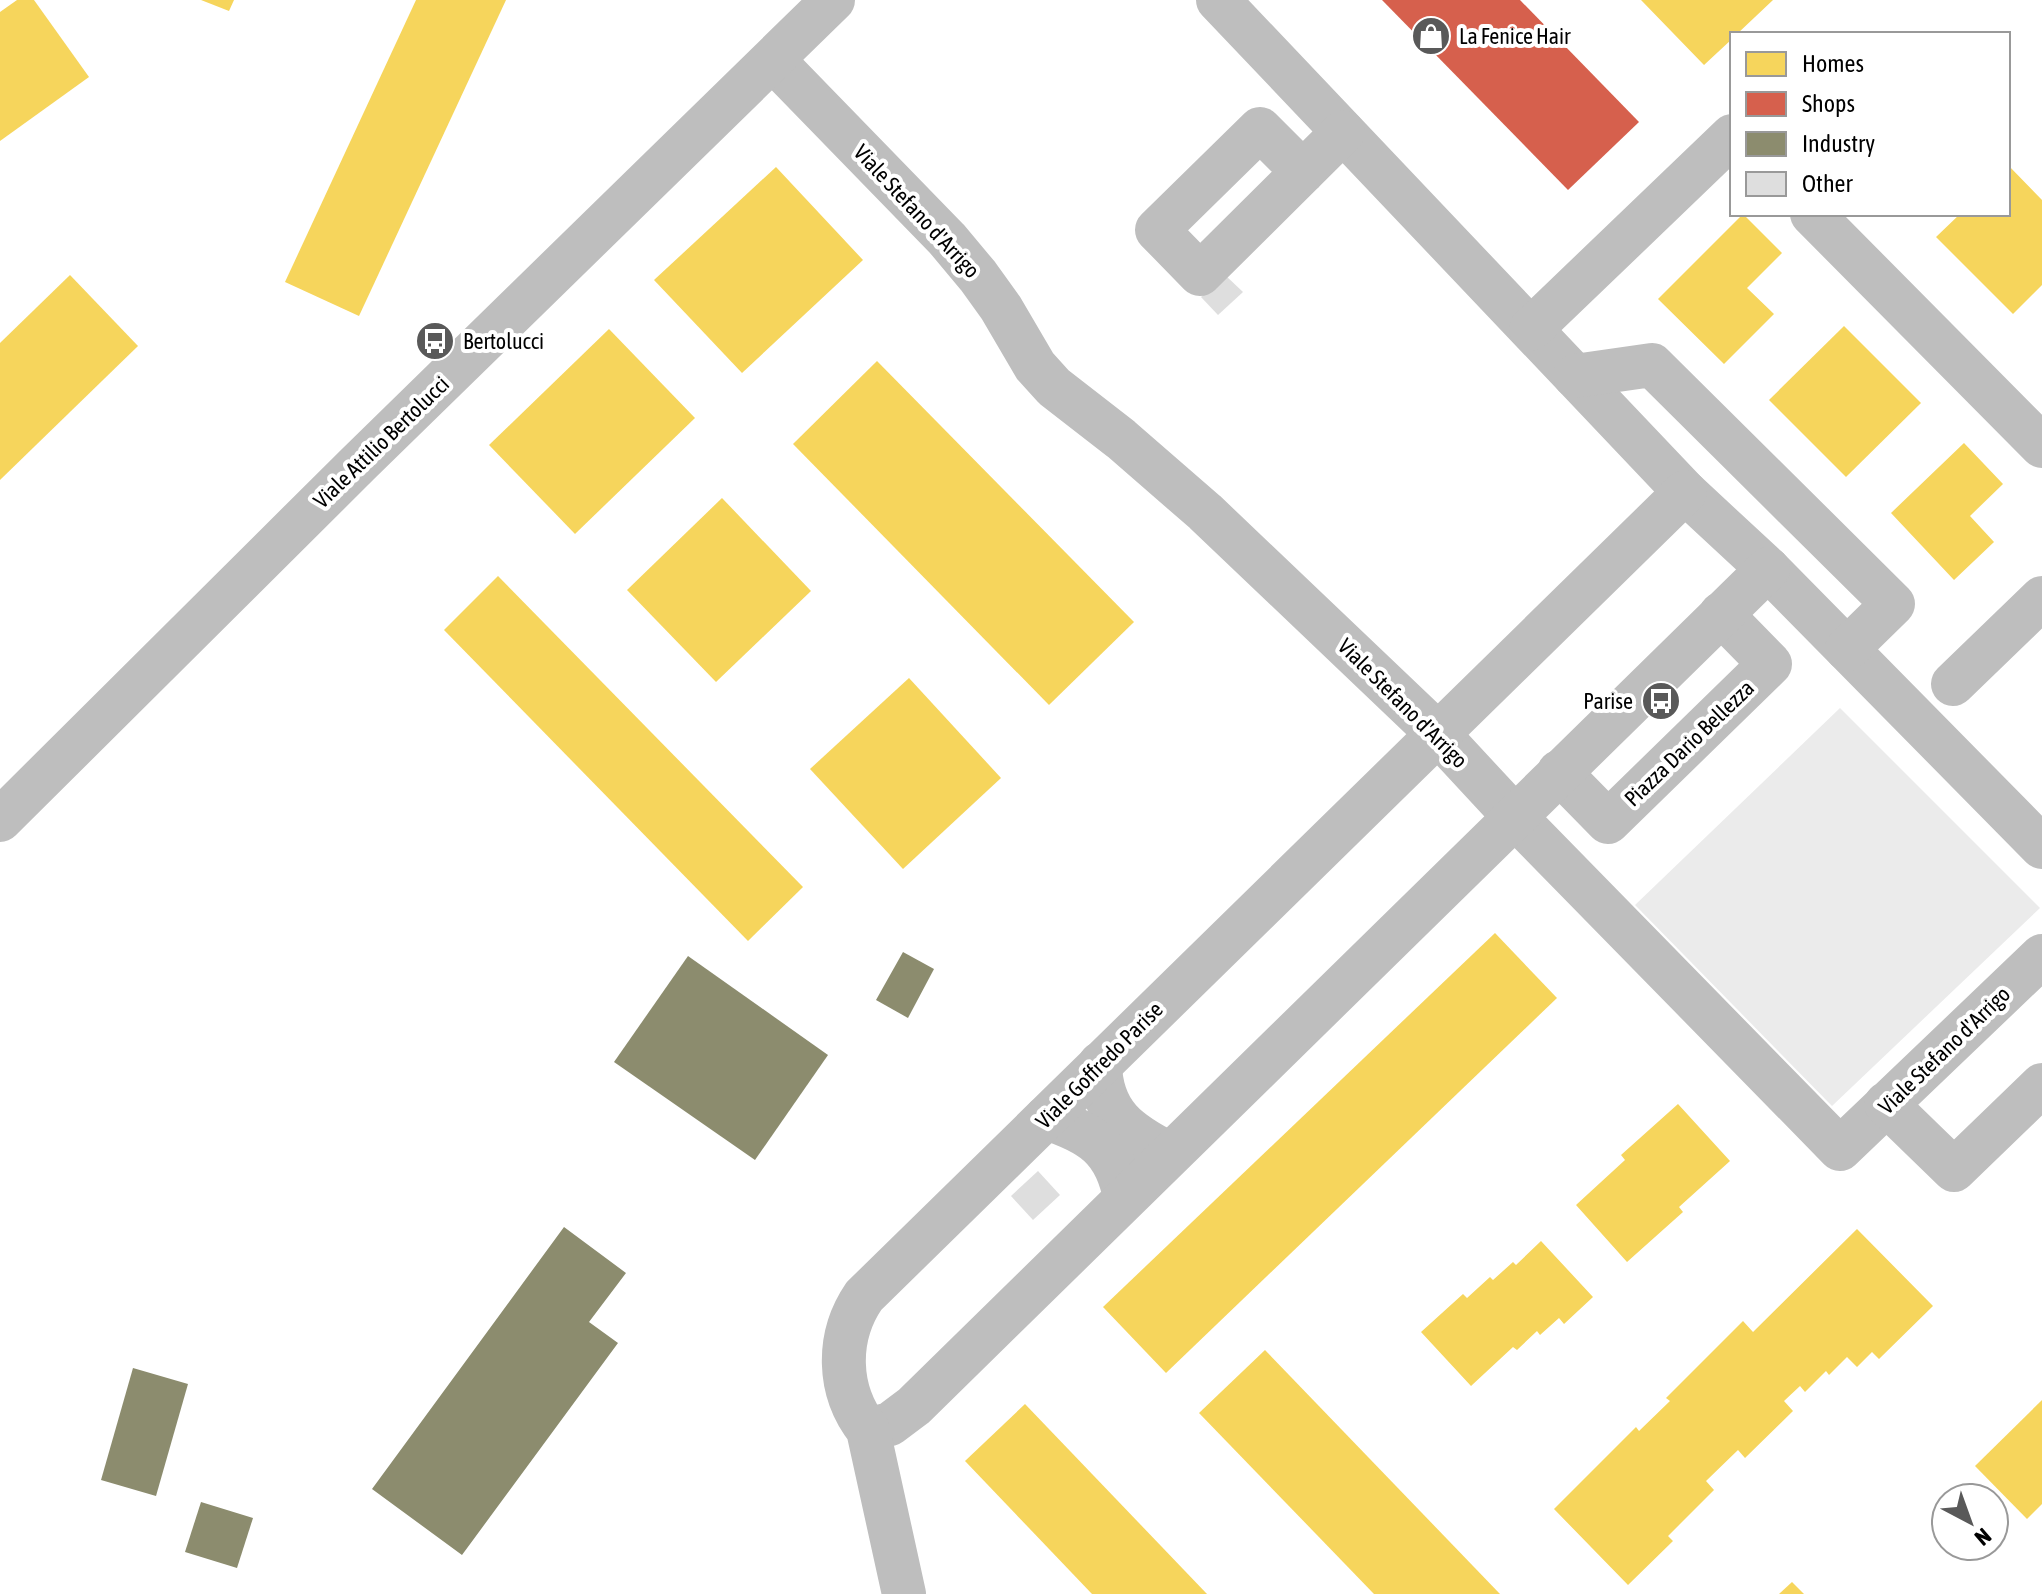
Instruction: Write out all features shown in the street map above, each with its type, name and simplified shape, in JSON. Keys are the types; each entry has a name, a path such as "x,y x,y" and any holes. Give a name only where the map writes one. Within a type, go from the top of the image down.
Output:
{"street":[{"name":"Viale Attilio Bertolucci","path":"0,820 358,464 833,0"},
{"path":"1218,0 1685,492 1768,569 2042,847"},
{"name":"Viale Stefano d'Arrigo","path":"773,60 947,239 978,276 1035,366 1054,387 1121,439 1205,512 1437,733 1514,816 1840,1149 2042,956"},
{"path":"1303,172 1343,132"},
{"path":"1531,329 1730,138"},
{"path":"1814,216 2042,446"},
{"path":"1575,376 1652,365 1893,604 1847,649"},
{"path":"1437,733 1685,492"},
{"path":"868,1430 890,1424 914,1406 1768,569"},
{"path":"1953,684 2042,598"},
{"name":"Piazza Dario Bellezza","path":"1559,772 1608,822 1770,664 1721,614"},
{"name":"Viale Goffredo Parise","path":"904,1594 868,1430 854,1407 843,1364 846,1333 856,1307 1437,733"},
{"path":"1100,1064 1106,1100 1118,1119 1147,1143 1170,1154"},
{"path":"1886,1104 1954,1170 2042,1085"},
{"path":"1046,1118 1081,1132 1105,1149 1115,1164 1125,1198"}],"shaded area":[{"path":"1840,708 2040,908 1832,1106 1635,905"}],"building: Homes":[{"path":"17,0 34,0 89,77 0,141 0,12"},
{"path":"201,0 234,0 229,11"},
{"path":"416,0 506,0 359,316 285,282"},
{"path":"1641,0 1773,0 1739,32 1730,32 1730,41 1704,65"},
{"path":"776,167 863,260 742,373 654,280"},
{"path":"2010,167 2042,200 2042,285 2013,314 1936,237 1958,216 2010,216"},
{"path":"1741,216 1745,216 1782,253 1747,288 1774,314 1724,364 1658,299"},
{"path":"70,275 138,346 0,480 0,343"},
{"path":"1844,326 1921,403 1846,477 1769,400"},
{"path":"609,329 695,418 575,534 489,445"},
{"path":"877,361 1134,622 1049,705 793,444"},
{"path":"1964,443 2003,484 1970,516 1994,542 1954,580 1891,513"},
{"path":"722,498 811,591 716,682 627,590"},
{"path":"498,576 803,887 748,941 444,630"},
{"path":"909,678 1001,778 903,869 810,769"},
{"path":"1495,933 1557,998 1166,1373 1103,1307"},
{"path":"1678,1104 1730,1161 1679,1207 1683,1212 1627,1262 1576,1205 1625,1160 1621,1155"},
{"path":"1857,1229 1933,1306 1879,1359 1872,1352 1857,1367 1847,1357 1829,1375 1826,1371 1805,1392 1800,1386 1784,1401 1793,1411 1745,1458 1738,1450 1706,1481 1714,1490 1668,1536 1673,1541 1628,1585 1554,1509 1636,1427 1639,1431 1670,1401 1666,1398 1743,1321 1753,1332"},
{"path":"1541,1241 1593,1297 1564,1324 1559,1318 1540,1335 1537,1331 1517,1350 1513,1347 1471,1386 1421,1332 1463,1294 1467,1298 1490,1277 1493,1280 1513,1262 1516,1265"},
{"path":"1265,1350 1500,1594 1374,1594 1199,1413"},
{"path":"2042,1400 2042,1504 2027,1519 2010,1502 2010,1482 1991,1482 1975,1466"},
{"path":"1025,1404 1207,1594 1092,1594 965,1461"},
{"path":"1792,1582 1804,1594 1779,1594"}],"building: Shops":[{"path":"1382,0 1520,0 1639,122 1568,190"}],"building: Industry":[{"path":"903,952 934,969 908,1018 876,1000"},
{"path":"688,956 828,1055 755,1160 614,1062"},
{"path":"564,1227 626,1273 589,1322 618,1343 462,1555 372,1489"},
{"path":"133,1368 188,1384 156,1496 101,1480"},
{"path":"201,1502 253,1518 237,1568 185,1552"}],"building: Other":[{"path":"1225,275 1243,292 1218,315 1201,297"},
{"path":"1038,1171 1060,1195 1033,1220 1011,1196"}],"place":[{"name":"La Fenice Hair","path":"1431,36"},
{"name":"Bertolucci","path":"435,341"},
{"name":"Parise","path":"1661,701"}]}
